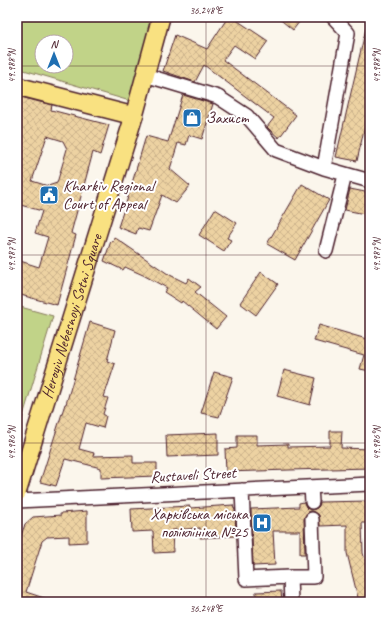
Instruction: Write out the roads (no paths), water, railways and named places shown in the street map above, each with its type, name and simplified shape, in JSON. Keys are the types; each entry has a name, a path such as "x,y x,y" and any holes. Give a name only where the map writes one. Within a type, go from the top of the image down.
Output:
{"main road":[{"name":"Heroyiv Nebesnoyi Sotni Square","path":"17,493 134,116 161,17"},
{"path":"17,86 134,116"}],"street":[{"path":"324,168 348,33 333,17"},
{"path":"145,74 218,97 247,116 276,150 324,168 370,181"},
{"path":"326,251 345,174"},
{"name":"Rustaveli Street","path":"17,500 370,484"},
{"path":"311,487 312,502"},
{"path":"242,490 246,578 314,577 312,519"},
{"path":"290,577 291,602"}],"place":[{"name":"Захист","path":"192,118"},
{"name":"Kharkiv Regional Court of Appeal","path":"49,195"},
{"name":"Харківська міська поліклініка №25","path":"262,523"}]}
